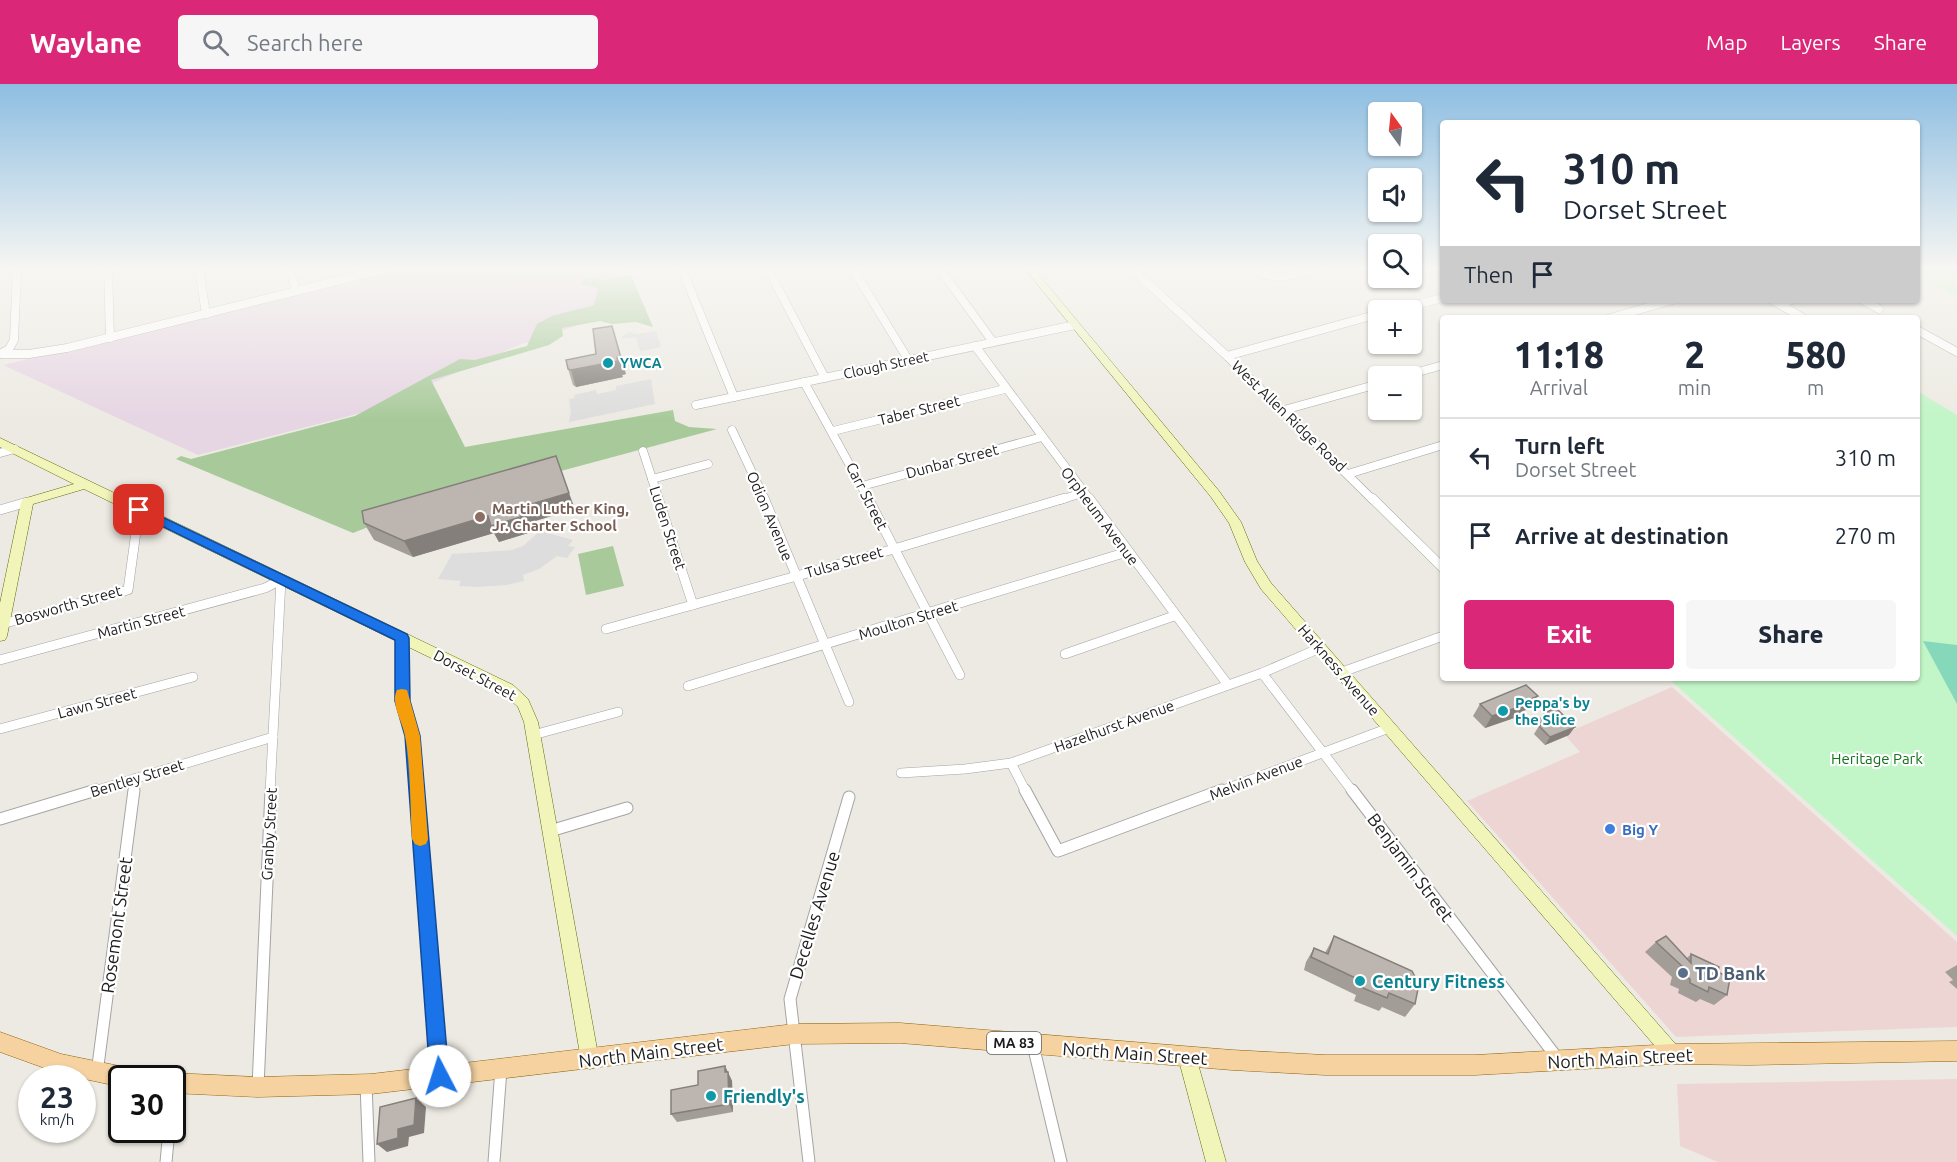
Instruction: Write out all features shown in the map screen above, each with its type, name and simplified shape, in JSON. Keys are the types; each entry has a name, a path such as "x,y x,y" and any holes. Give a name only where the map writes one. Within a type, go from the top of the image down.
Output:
{"main road":[{"name":"North Main Street","path":"186,1090 366,1084 590,1060 794,1034 893,1033 1187,1057 1370,1066 1559,1061 1673,1054 1749,1055 1957,1051"},
{"path":"0,1042 61,1064 108,1075"}],"street":[{"path":"0,354 9,349 14,340 15,319"},
{"path":"109,319 110,338"},
{"path":"0,354 46,352 185,319"},
{"path":"702,319 734,397"},
{"path":"794,319 825,378"},
{"path":"884,319 909,361"},
{"path":"976,319 993,342"},
{"name":"Harkness Avenue","path":"1070,319 1215,494 1235,522 1255,570 1389,728 1673,1054"},
{"name":"West Allen Ridge Road","path":"1187,319 1284,410 1440,565"},
{"path":"1227,356 1359,319"},
{"name":"Clough Street","path":"696,405 1075,325"},
{"path":"1920,332 1957,352"},
{"name":"Orpheum Avenue","path":"975,346 1174,616 1228,685"},
{"path":"1422,371 1440,366"},
{"name":"Carr Street","path":"804,382 833,431 960,675"},
{"path":"1284,410 1368,387"},
{"name":"Taber Street","path":"833,431 1005,389"},
{"name":"Odion Avenue","path":"732,430 767,505 849,702"},
{"name":"Dunbar Street","path":"862,486 1042,437"},
{"name":"Dorset Street","path":"0,442 515,693 527,707 534,735 590,1060"},
{"path":"1348,474 1440,446"},
{"path":"0,453 15,449"},
{"name":"Luden Street","path":"643,451 693,605"},
{"path":"652,479 708,464"},
{"path":"0,510 85,485"},
{"name":"Tulsa Street","path":"606,629 894,549 1083,493"},
{"path":"1,630 27,502"},
{"name":"Bosworth Street","path":"1,630 128,590 139,510"},
{"name":"Moulton Street","path":"688,686 1127,552"},
{"name":"Martin Street","path":"0,660 265,588 281,580"},
{"name":"Granby Street","path":"258,1087 281,580"},
{"path":"1065,654 1174,616"},
{"path":"1342,672 1440,637"},
{"path":"402,638 403,701 413,736 440,1076"},
{"name":"Hazelhurst Avenue","path":"901,773 966,769 1011,763 1262,673 1320,648"},
{"name":"Benjamin Street","path":"1262,673 1559,1061"},
{"name":"Lawn Street","path":"0,729 193,677"},
{"path":"534,735 618,712"},
{"name":"Melvin Avenue","path":"1011,763 1058,851 1389,728"},
{"name":"Bentley Street","path":"0,819 273,737"},
{"name":"Rosemont Street","path":"97,1073 136,778"},
{"name":"Decelles Avenue","path":"809,1162 790,999 849,797"},
{"path":"550,831 627,808"},
{"path":"1033,1045 1061,1162"},
{"path":"1187,1057 1216,1162"},
{"path":"494,1162 501,1069"},
{"path":"366,1084 369,1162"},
{"path":"166,1162 168,1143"}],"shaded area":[{"path":"193,319 595,319 516,346 372,410 198,455 3,365"},
{"path":"656,331 661,347 640,351 636,338 620,338 629,332 637,334"},
{"path":"651,379 655,404 569,422 571,412 569,399 575,398 574,395 596,390 597,394 616,390 616,386"},
{"path":"540,531 573,540 568,546 575,547 567,558 557,556 539,569 523,575 524,581 507,585 459,586 461,581 438,579 452,554 512,550 523,546"},
{"path":"1672,687 1957,942 1957,1027 1676,1037 1467,801 1580,752 1564,734"},
{"path":"1957,1079 1957,1162 1718,1162 1680,1146 1677,1084"}],"green space":[{"path":"546,319 650,319 653,327 636,322 612,324 600,321 562,328 563,336 549,345 431,380 465,447 673,410 675,421 689,427 717,429 401,514 353,533 176,459 181,456 191,459 355,416 460,359 475,360 527,346 537,324"},
{"name":"Heritage Park","path":"1920,393 1957,415 1957,936 1671,681 1920,681"},
{"path":"613,546 624,586 586,595 578,554"},
{"path":"1923,641 1957,645 1957,704"}],"building":[{"path":"612,326 621,358 617,358 618,361 568,369 566,360 596,354 593,329"},
{"path":"556,456 569,493 518,508 521,517 491,526 488,516 404,541 364,523 362,511"},
{"path":"1526,685 1538,696 1522,703 1525,705 1492,716 1480,704"},
{"path":"1556,708 1575,727 1550,737 1539,726 1551,721 1544,713"},
{"path":"1334,936 1412,971 1419,984 1415,1004 1389,993 1387,998 1363,988 1364,982 1311,957 1314,948 1328,954"},
{"path":"1666,936 1691,963 1691,954 1719,967 1718,972 1730,978 1727,995 1709,987 1708,992 1690,983 1690,979 1682,975 1683,967 1656,942"},
{"name":"Friendly's","path":"725,1066 725,1072 728,1072 729,1104 671,1114 671,1090 698,1085 698,1071"},
{"path":"416,1098 414,1125 398,1129 398,1138 377,1144 380,1107"}],"slow traffic":[{"path":"402,694 404,710 413,736 420,839"}],"place":[{"name":"YWCA","path":"608,363"},
{"name":"Martin Luther King, Jr. Charter School","path":"480,517"},
{"name":"Peppa's by the Slice","path":"1503,711"},
{"name":"Big Y","path":"1610,829"},
{"name":"TD Bank","path":"1683,973"},
{"name":"Century Fitness","path":"1360,981"},
{"name":"Friendly's","path":"711,1096"}],"route":[{"path":"139,510 402,638 403,701 413,736 440,1076"}]}
